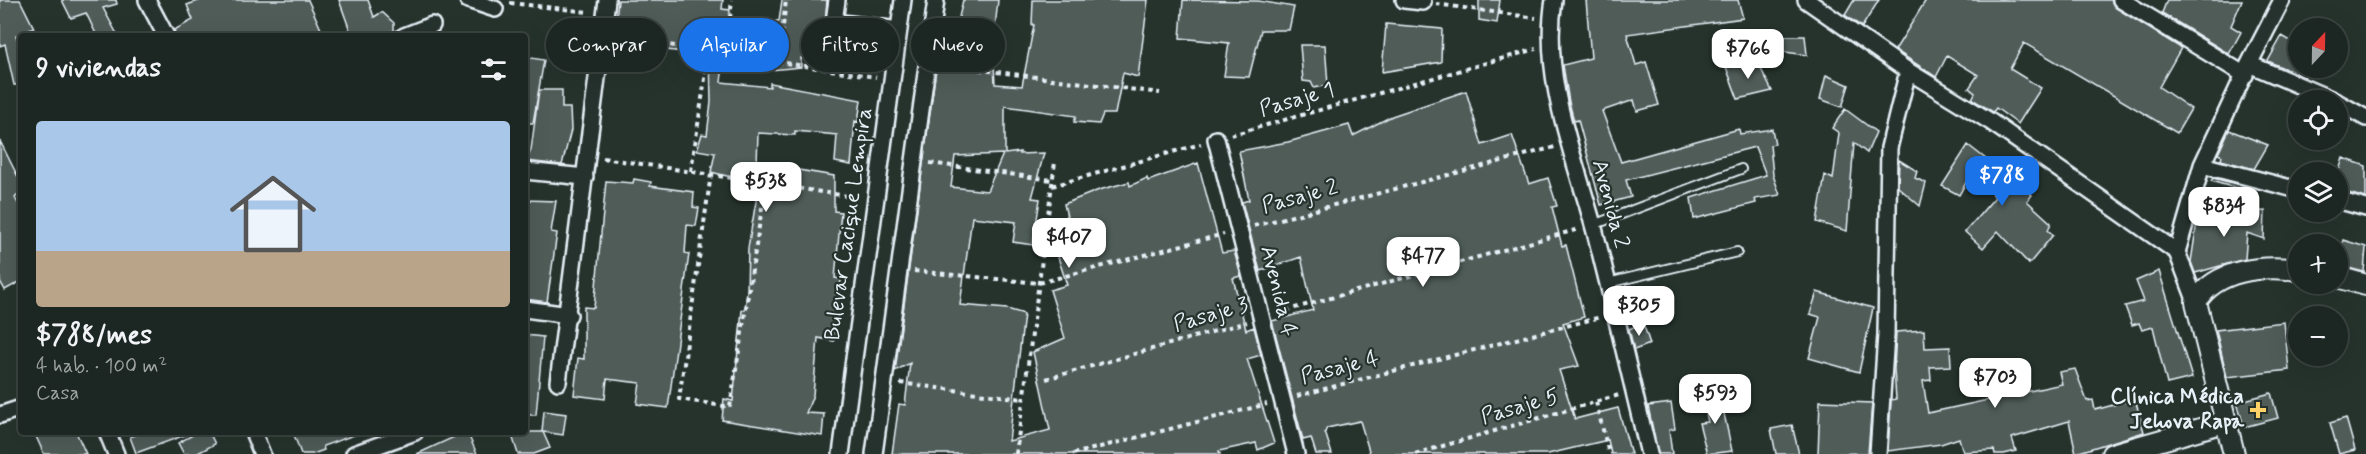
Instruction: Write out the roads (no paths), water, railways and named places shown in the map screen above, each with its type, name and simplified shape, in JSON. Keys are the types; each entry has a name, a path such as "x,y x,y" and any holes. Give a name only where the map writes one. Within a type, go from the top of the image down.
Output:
{"street":[{"path":"468,0 497,6"},
{"path":"835,18 837,0"},
{"name":"Bulevar Cacique Lempira","path":"899,30 903,0"},
{"path":"874,454 936,0"},
{"path":"1404,0 1423,2"},
{"name":"Avenida 2","path":"1554,0 1551,20 1551,65 1616,314 1649,454"},
{"path":"1806,0 1908,71 1991,122 2177,252 2196,302 2234,454"},
{"path":"2121,0 2139,4 2247,69 2305,90"},
{"path":"2177,252 2202,165 2282,0"},
{"path":"150,1 165,33"},
{"path":"558,382 569,315 606,7"},
{"path":"412,33 432,25"},
{"path":"1878,454 1886,335 1889,148 1908,71"},
{"name":"Bulevar Cacique Lempira","path":"841,454 893,72"},
{"path":"2348,108 2366,118"},
{"name":"Avenida 4","path":"1216,139 1296,454"},
{"path":"2202,165 2288,187"},
{"path":"528,171 585,177"},
{"path":"2348,203 2366,208"},
{"path":"2196,302 2204,290 2213,283 2241,273 2272,267 2288,269"},
{"path":"2348,280 2366,285"},
{"path":"528,309 569,315"},
{"path":"0,415 18,409"},
{"path":"2112,454 2225,422"},
{"path":"108,435 116,454"},
{"path":"254,435 262,454"},
{"path":"354,454 385,437"}],"lane":[{"path":"1593,225 1742,170"},
{"path":"1608,283 1737,252"}],"place":[{"name":"Clínica Médica Jehova Rapa","path":"2258,410"}]}
